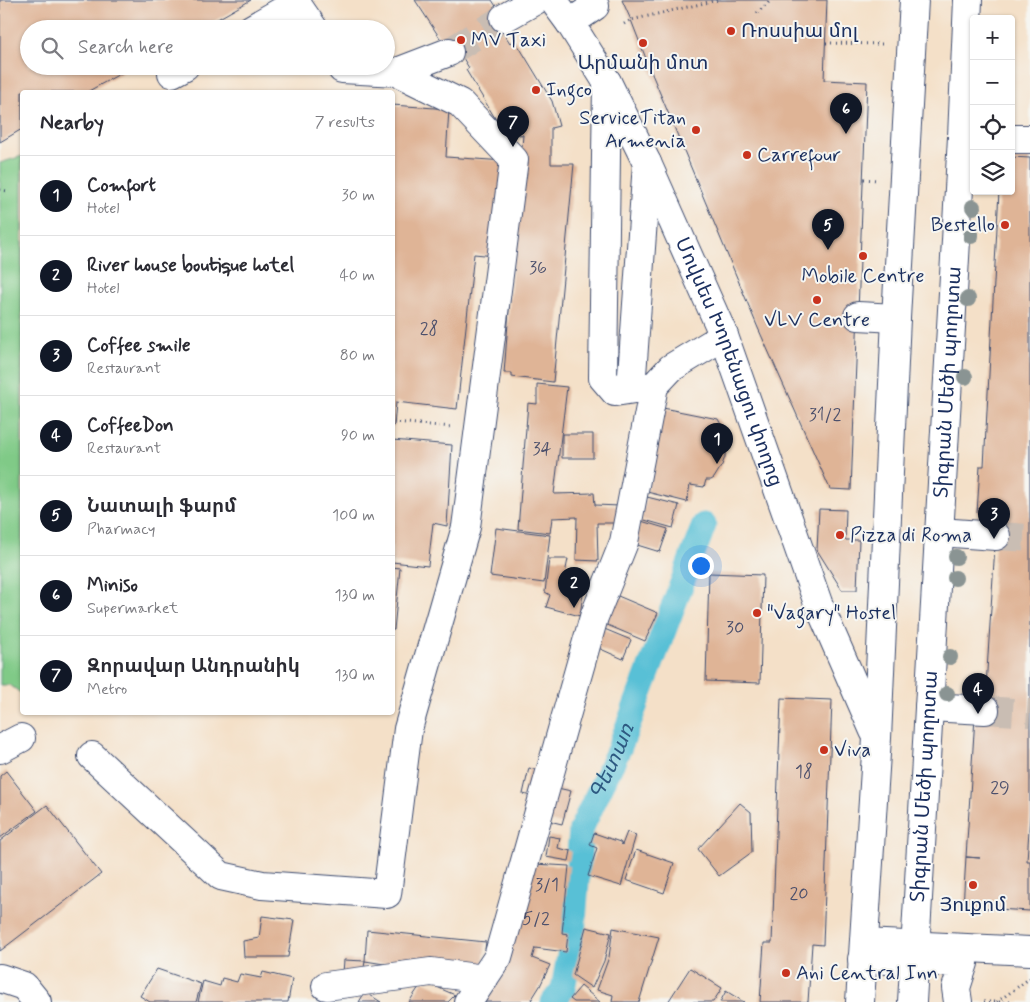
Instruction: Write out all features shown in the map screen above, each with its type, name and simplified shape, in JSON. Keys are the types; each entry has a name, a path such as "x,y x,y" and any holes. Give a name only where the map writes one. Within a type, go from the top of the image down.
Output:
{"main road":[{"path":"504,18 536,0"},
{"name":"Մովսես Խորենացու փողոց","path":"553,0 570,23 607,82 647,163 724,336 818,603 877,738"},
{"path":"570,23 595,6 591,0"},
{"path":"860,1002 877,738 896,318 914,0"},
{"name":"Տիգրան Մեծի պողոտա","path":"912,1002 939,532 968,138 968,0"},
{"path":"267,20 296,3 308,20"},
{"path":"397,72 449,52"},
{"path":"92,756 221,876 262,885 387,894 408,729 466,527 514,160 460,102 397,72"},
{"path":"607,82 603,378 615,392 642,387 724,336"},
{"path":"1015,139 1030,139"},
{"path":"468,1002 498,957 594,618 624,542 642,387 647,163"},
{"path":"858,316 896,318"},
{"path":"939,532 996,536"},
{"path":"929,707 985,710"},
{"path":"863,951 915,953 1030,952"},
{"path":"915,953 964,963 1030,966"},
{"path":"915,953 930,1002"},
{"path":"958,1002 956,988 964,963"},
{"path":"326,986 431,972 484,980"},
{"path":"0,978 24,986 37,1002"}],"path":[{"path":"624,24 631,20 718,0"},
{"path":"757,13 771,0"},
{"path":"826,43 883,44"},
{"path":"864,179 877,180"},
{"path":"0,190 8,191"},
{"path":"395,422 479,430"},
{"path":"997,1002 1030,978"},
{"path":"984,1002 1012,1002"}],"green space":[{"path":"20,157 20,692 10,685 0,685 0,163"}],"building":[{"path":"0,0 251,0 216,20 20,20 20,75 118,75 91,90 20,90 20,130 0,142"},
{"path":"415,0 492,0 508,25 501,29 510,43 515,40 552,101 559,126 551,128 551,164 574,164 553,382 512,377 512,373 504,373 523,135 504,133 466,70 469,68 460,53 453,58"},
{"path":"622,0 827,0 824,80 867,82 851,490 830,489 758,328"},
{"path":"395,105 449,109 446,157 505,161 495,256 474,254 457,409 396,402 395,414"},
{"path":"1015,157 1030,158 1030,814 1027,861 1030,861 1030,911 963,907 975,717 984,718 997,514 977,513 980,466 984,466 999,195 1015,195"},
{"path":"537,384 567,387 554,494 594,493 595,505 620,506 616,523 597,523 598,561 576,560 577,517 552,518 550,533 518,529 528,403 537,404"},
{"path":"663,408 718,419 724,430 725,457 722,465 714,478 706,480 704,487 690,485 687,502 647,492"},
{"path":"562,434 593,434 593,458 562,458"},
{"path":"395,440 452,445 447,526 433,523 428,566 395,562"},
{"path":"647,497 679,505 673,528 641,519"},
{"path":"819,509 846,510 845,540 859,540 857,590 842,590 817,550"},
{"path":"641,521 668,529 660,552 634,544"},
{"path":"496,528 550,535 544,583 490,576"},
{"path":"549,559 568,559 565,574 585,576 580,616 546,607 550,595 545,592"},
{"path":"395,567 400,568 395,620"},
{"path":"709,573 763,575 760,683 706,681"},
{"path":"618,596 658,613 645,641 605,624"},
{"path":"602,628 631,640 623,659 594,646"},
{"path":"781,698 832,700 823,945 812,944 808,1002 760,1002 764,943 772,943"},
{"path":"529,768 541,771 535,797 523,794"},
{"path":"6,771 37,811 0,838 0,776"},
{"path":"553,787 571,791 562,824 545,820"},
{"path":"740,803 751,812 752,852 719,876 698,849"},
{"path":"47,805 101,874 0,951 0,841"},
{"path":"627,832 636,835 621,886 588,876 597,848 590,845 594,833 620,842 622,845"},
{"path":"549,836 560,838 558,848 571,851 569,861 546,857"},
{"path":"636,850 674,863 664,893 626,880"},
{"path":"534,864 569,866 562,933 568,934 566,952 535,948 532,958 550,965 530,1002 479,1002"},
{"path":"262,916 294,920 288,957 244,957 243,941 259,938"},
{"path":"586,927 611,933 604,961 592,988 573,975"},
{"path":"613,928 659,937 639,1002 612,1002 613,995 597,990 609,957"},
{"path":"367,930 486,942 482,972 417,969 365,961"},
{"path":"344,960 365,961 363,974 343,973"},
{"path":"690,968 722,988 713,1002 668,1002"},
{"path":"157,969 201,984 196,1002 150,1002 140,996"},
{"path":"263,972 292,979 288,1002 198,1002 203,981 220,986 222,978 237,982 240,974 261,978"},
{"path":"423,981 455,995 448,1002 409,1002"},
{"path":"581,986 600,1002 574,1002 570,999"},
{"path":"726,991 744,1002 720,1002"},
{"path":"365,992 381,1002 359,1002"}],"waterway":[{"name":"Գետառ","path":"553,1002 563,989 573,934 581,829 619,749 704,525"}],"tunnel":[{"path":"449,52 504,18"},
{"path":"996,536 1030,538"},
{"path":"985,710 1030,713"}],"place":[{"name":"Ռոսսիա մոլ","path":"731,31"},
{"name":"MV Taxi","path":"461,40"},
{"name":"Արմանի մոտ","path":"643,43"},
{"name":"Ingco","path":"536,90"},
{"name":"ServiceTitan Armenia","path":"696,130"},
{"name":"Miniso","path":"846,134"},
{"name":"Զորավար Անդրանիկ","path":"513,147"},
{"name":"Carrefour","path":"747,155"},
{"name":"Bestello","path":"1005,225"},
{"name":"Նատալի ֆարմ","path":"828,250"},
{"name":"Mobile Centre","path":"863,256"},
{"name":"VLV Centre","path":"817,300"},
{"name":"Comfort","path":"717,464"},
{"name":"Pizza di Roma","path":"840,535"},
{"name":"Coffee smile","path":"994,539"},
{"name":"River house boutique hotel","path":"574,608"},
{"name":"\"Vagary\" Hostel","path":"757,613"},
{"name":"CoffeeDon","path":"978,714"},
{"name":"Viva","path":"824,750"},
{"name":"Յուքոմ","path":"973,885"},
{"name":"Ani Central Inn","path":"786,973"}]}
